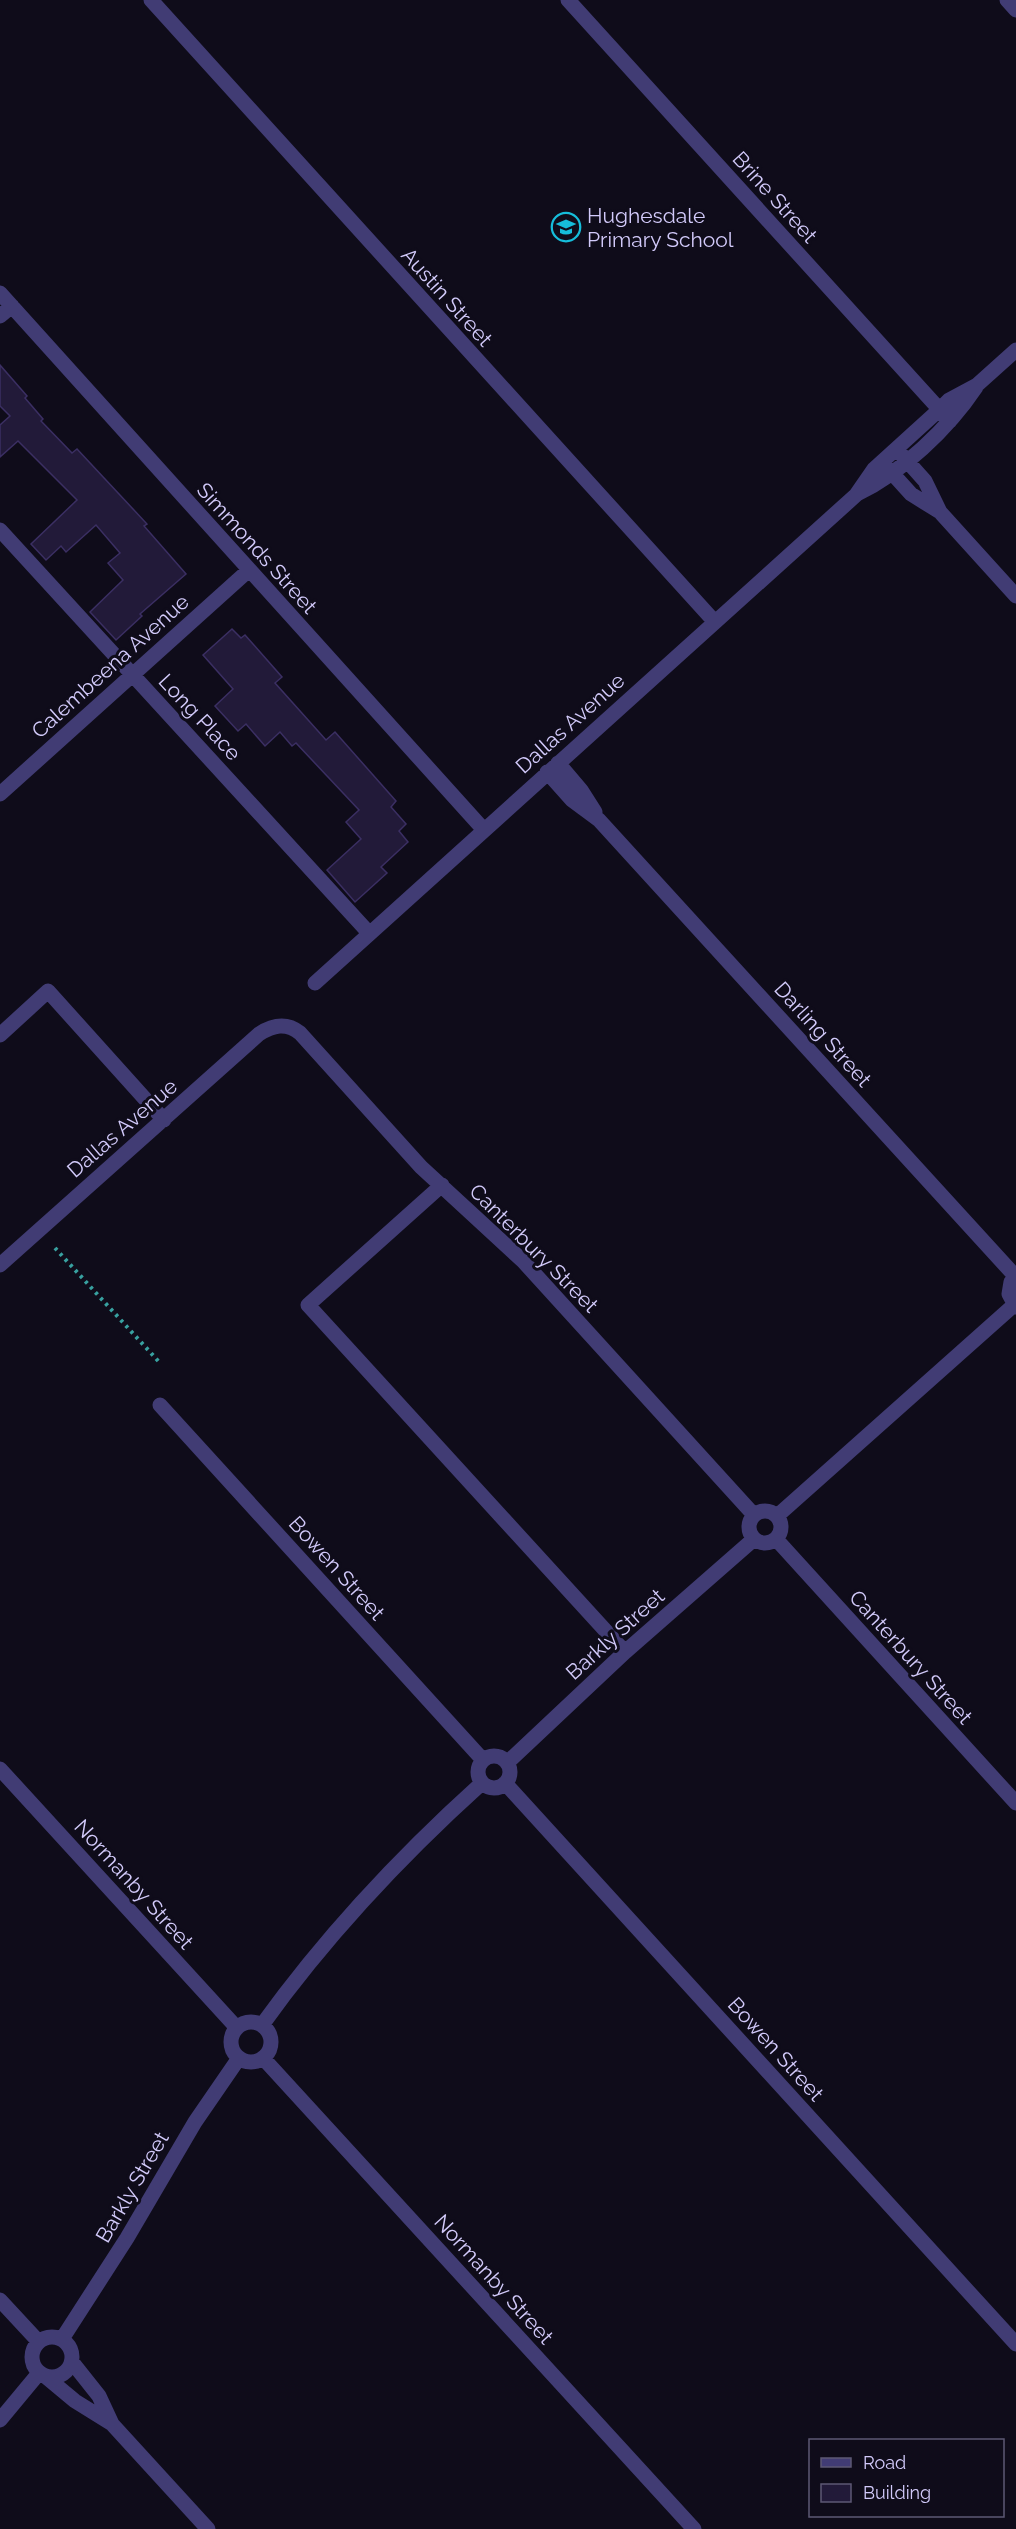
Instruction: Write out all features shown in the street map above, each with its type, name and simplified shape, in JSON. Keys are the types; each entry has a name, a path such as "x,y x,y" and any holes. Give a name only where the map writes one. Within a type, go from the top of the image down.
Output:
{"street":[{"name":"Austin Street","path":"151,0 714,621"},
{"name":"Brine Street","path":"568,0 944,416"},
{"path":"1007,0 1016,10"},
{"name":"Simmonds Street","path":"0,293 6,311 249,570 484,830"},
{"name":"Dallas Avenue","path":"315,983 944,416 959,412 977,385 1016,350"},
{"path":"901,455 925,481 940,512"},
{"path":"887,468 911,494 940,512 1016,596"},
{"name":"Long Place","path":"0,530 369,933"},
{"name":"Calembeena Avenue","path":"0,794 249,570"},
{"name":"Darling Street","path":"553,768 581,790 599,820 1016,1277"},
{"path":"0,1035 48,991 164,1120"},
{"name":"Dallas Avenue","path":"0,1265 259,1034 275,1026"},
{"name":"Canterbury Street","path":"275,1026 289,1026 300,1033 422,1167 523,1261 754,1515"},
{"path":"442,1185 308,1305 625,1652"},
{"path":"777,1516 1015,1306 1008,1294 1016,1277"},
{"name":"Bowen Street","path":"160,1405 483,1760"},
{"path":"768,1511 777,1516 781,1530 776,1539 767,1543 754,1539 748,1529 754,1515 768,1511"},
{"name":"Barkly Street","path":"508,1762 625,1652 754,1539"},
{"name":"Canterbury Street","path":"776,1539 1016,1803"},
{"path":"493,1755 508,1762 510,1775 506,1783 496,1788 482,1783 478,1768 483,1760 493,1755"},
{"name":"Normanby Street","path":"0,1769 237,2028"},
{"path":"262,2025 305,1967 362,1901 422,1838 482,1783"},
{"name":"Bowen Street","path":"506,1783 1016,2344"},
{"path":"249,2022 262,2025 270,2035 271,2041 271,2048 263,2058 251,2062 239,2058 234,2053 231,2040 237,2028 249,2022"},
{"name":"Barkly Street","path":"62,2339 128,2238 195,2122 239,2058"},
{"name":"Normanby Street","path":"263,2058 694,2529"},
{"path":"0,2300 38,2341"},
{"path":"112,2424 99,2396 72,2362 70,2346 62,2339 50,2336 38,2341 32,2354 34,2367 75,2401 112,2424 208,2529"},
{"path":"42,2374 62,2375 72,2362"},
{"path":"0,2420 42,2374"}],"path":[{"path":"55,1248 160,1363"}],"building":[{"path":"0,365 27,396 25,398 43,419 41,421 72,453 77,449 147,524 144,526 186,574 140,614 142,616 116,640 90,612 123,580 108,563 120,553 96,525 66,552 61,546 46,560 31,544 77,500 18,441 0,457 0,425 10,416 0,406"},
{"path":"232,629 241,638 245,635 282,677 275,683 326,740 335,732 396,801 391,807 406,824 399,831 408,842 381,867 387,873 355,902 327,870 361,839 346,822 359,810 296,743 292,746 280,732 265,746 246,724 238,731 215,706 233,689 203,655"}],"place":[{"name":"Hughesdale Primary School","path":"566,227"}]}
